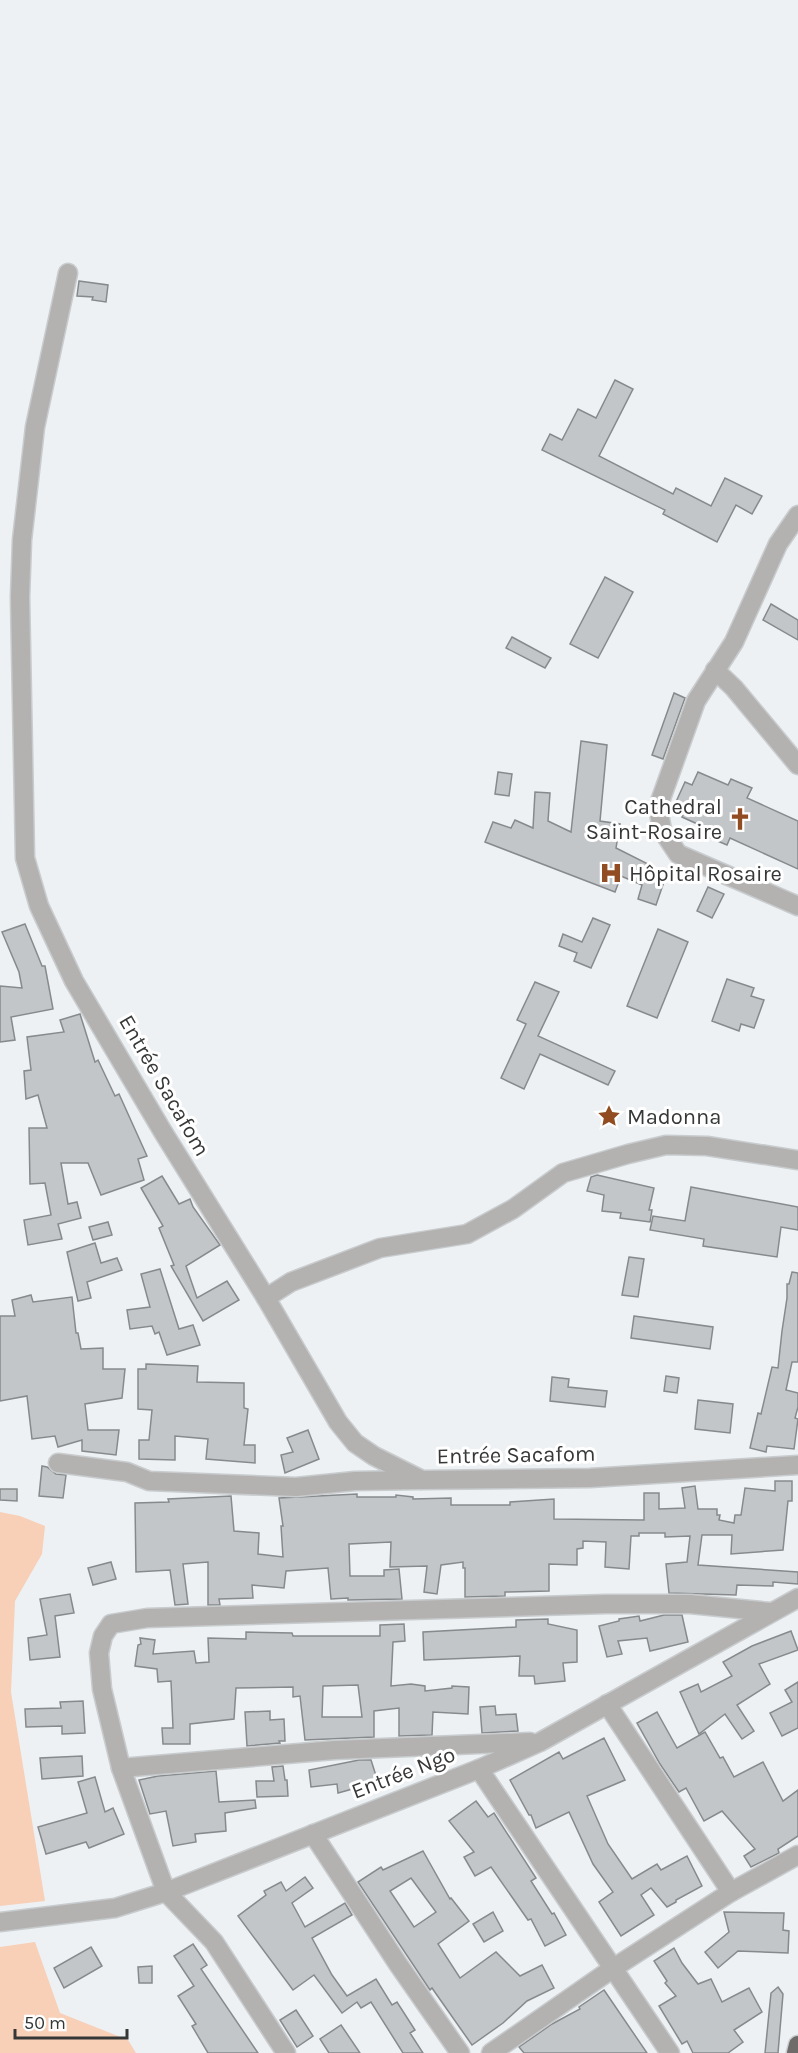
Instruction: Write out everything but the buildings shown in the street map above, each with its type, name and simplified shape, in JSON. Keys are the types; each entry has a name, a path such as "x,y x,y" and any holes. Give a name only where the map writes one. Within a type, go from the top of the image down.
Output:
{"highway":[{"path":"796,2053 798,2045"}],"street":[{"name":"Entrée Sacafom","path":"68,273 36,427 22,540 20,597 25,858 39,906 75,981 338,1422 355,1443 374,1456 422,1480 590,1478 798,1465"},
{"path":"798,515 778,544 734,642 696,701 658,807 662,830 678,854 798,906"},
{"path":"715,670 734,688 798,765"},
{"path":"266,1298 291,1282 380,1248 467,1234 513,1209 563,1173 628,1154 666,1145 707,1146 798,1160"},
{"path":"58,1463 127,1472 149,1481 168,1482 296,1487 355,1481 422,1480"},
{"name":"Entrée Ngo","path":"0,1923 115,1908 166,1892 478,1769 540,1742 798,1598"},
{"path":"286,2053 214,1942 166,1892 121,1768 102,1689 99,1653 103,1636 111,1624 147,1618 606,1604 690,1604 770,1612"},
{"path":"608,1704 731,1892"},
{"path":"121,1768 335,1750 540,1742"},
{"path":"478,1769 670,2053"},
{"path":"313,1834 398,1964 460,2053"},
{"path":"491,2053 731,1892 798,1855"}],"shaded area":[{"path":"0,1512 20,1516 45,1526 42,1554 15,1601 11,1692 45,1901 0,1906"},
{"path":"35,1942 60,2013 128,2040 136,2053 0,2053 0,1947"}],"place":[{"name":"Cathedral Saint-Rosaire","path":"740,819"},
{"name":"Hôpital Rosaire","path":"611,873"},
{"name":"Madonna","path":"609,1116"}]}
